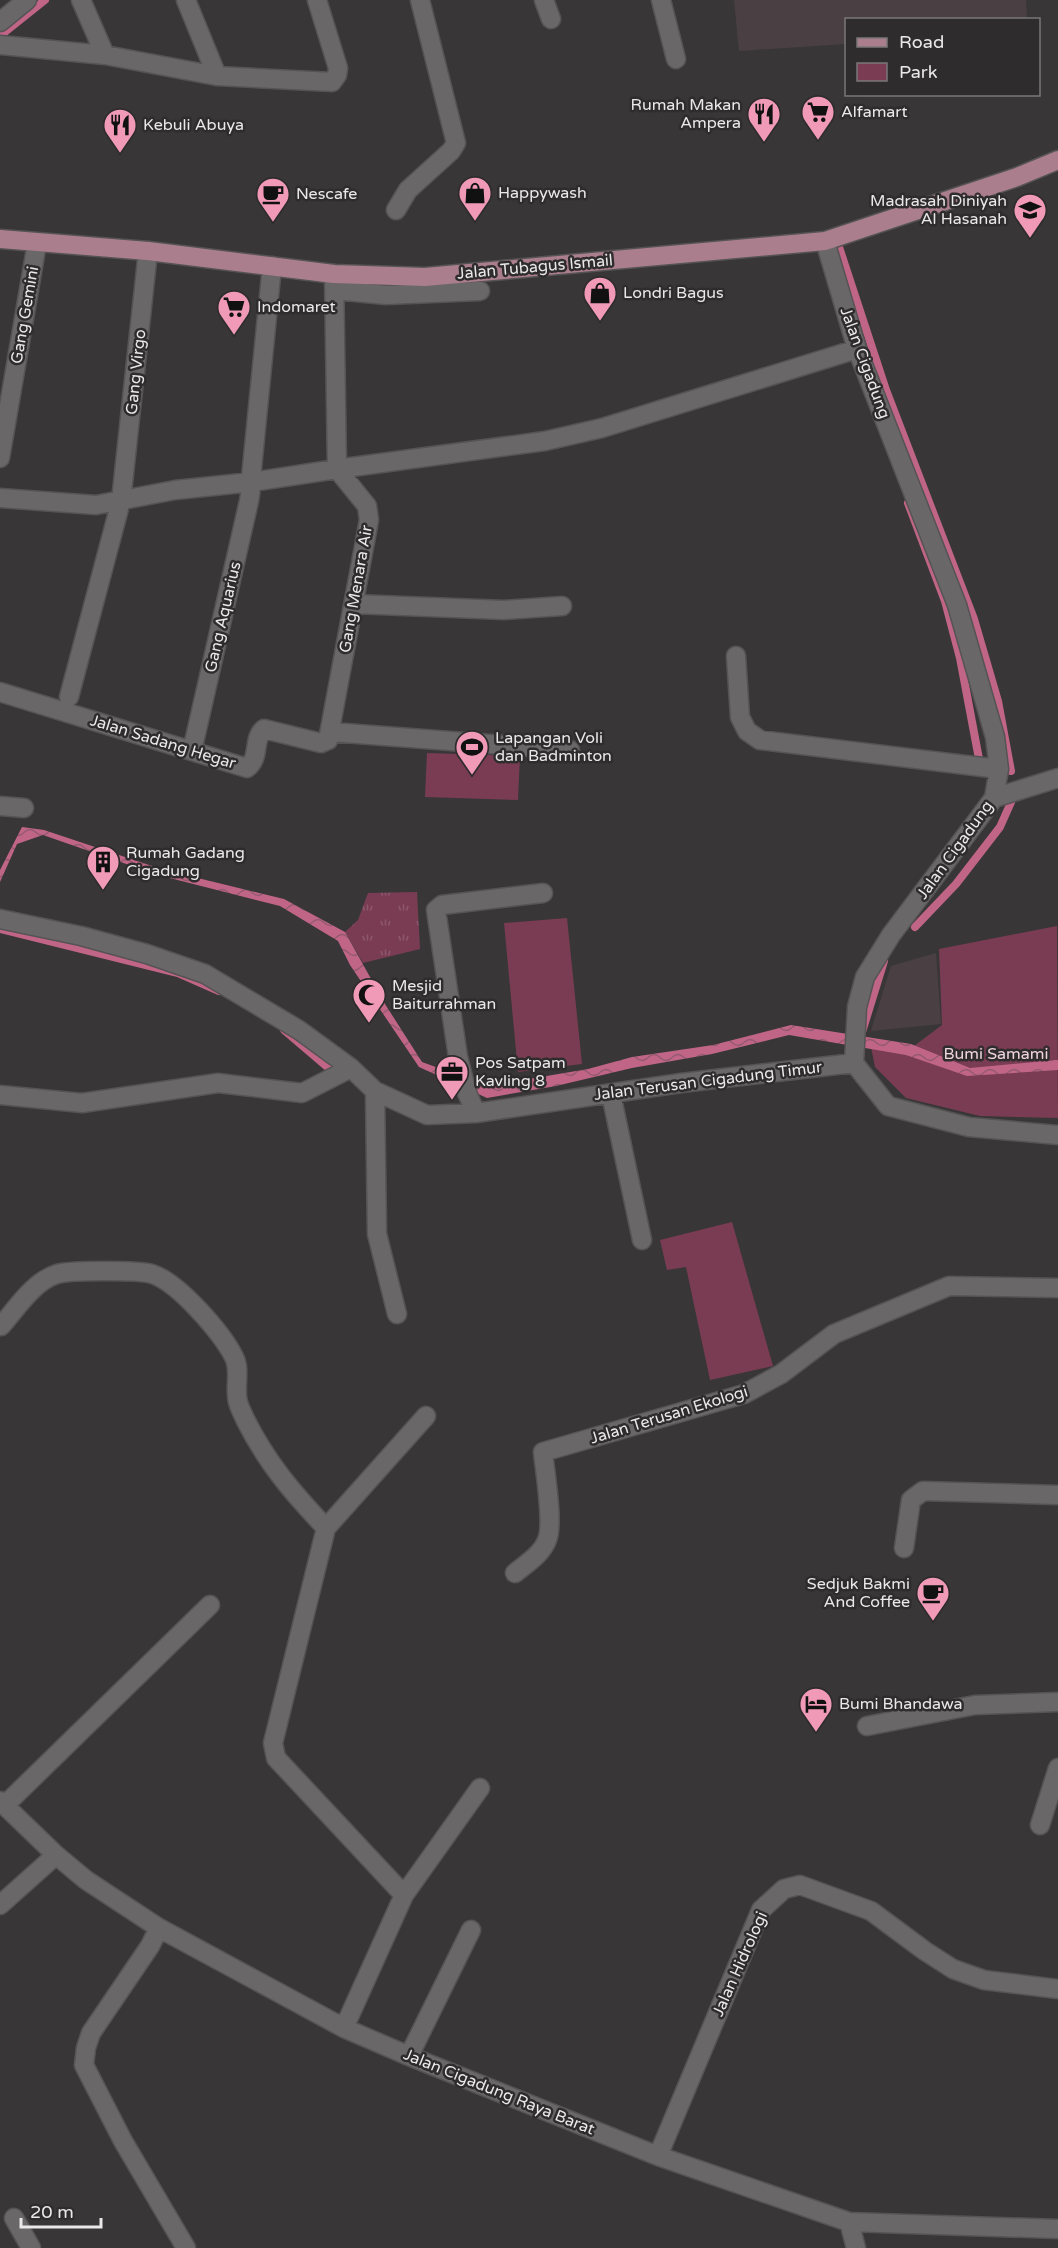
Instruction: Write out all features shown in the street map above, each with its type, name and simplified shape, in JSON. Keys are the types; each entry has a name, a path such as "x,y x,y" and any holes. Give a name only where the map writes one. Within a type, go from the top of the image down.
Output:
{"main road":[{"name":"Jalan Tubagus Ismail","path":"0,239 148,251 272,266 335,282 425,277 825,241 1017,177 1058,160"}],"street":[{"path":"0,22 27,0"},
{"path":"81,0 105,55"},
{"path":"186,0 217,76"},
{"path":"0,45 105,55 217,76 332,82 338,68 318,0"},
{"path":"396,210 408,190 451,151 456,143 420,0"},
{"path":"544,0 551,20"},
{"path":"661,0 676,59"},
{"name":"Jalan Cigadung","path":"825,241 857,349 957,605 994,737 999,769 994,798 891,935 865,977 857,1007 854,1056"},
{"name":"Gang Gemini","path":"0,458 37,243"},
{"name":"Gang Virgo","path":"69,697 122,496 148,251"},
{"name":"Gang Aquarius","path":"192,750 249,501 272,266"},
{"path":"337,469 335,282 386,295 480,291"},
{"path":"0,498 96,505 122,496 545,441 603,428 857,349"},
{"name":"Gang Menara Air","path":"331,732 369,520 367,506 337,469"},
{"path":"354,604 504,610 562,606"},
{"path":"736,656 740,717 747,730 760,740 999,769"},
{"name":"Jalan Sadang Hegar","path":"0,692 247,768 256,757 260,733 264,729 321,743 328,740 331,732"},
{"path":"331,732 570,750"},
{"path":"994,798 1058,778"},
{"path":"0,806 24,808"},
{"path":"476,1113 467,1093 458,1057 436,910 442,905 543,893"},
{"name":"Jalan Terusan Cigadung Timur","path":"0,919 81,936 205,974 300,1030 351,1068 375,1091 427,1115 476,1113 854,1056"},
{"path":"854,1056 888,1106 969,1126 1058,1135"},
{"path":"0,1095 82,1103 218,1083 302,1093 351,1068"},
{"path":"375,1091 377,1234 397,1314"},
{"path":"611,1094 642,1240"},
{"path":"0,1326 38,1285 57,1274 104,1271 152,1274 198,1307 236,1359 238,1402 246,1419 277,1473 326,1528"},
{"name":"Jalan Terusan Ekologi","path":"515,1573 541,1551 548,1539 549,1516 543,1452 744,1394 781,1374 834,1334 949,1286 1058,1288"},
{"path":"404,1895 276,1758 273,1743 326,1528 426,1416"},
{"path":"904,1548 911,1500 922,1491 1058,1495"},
{"path":"2,1803 210,1605"},
{"path":"867,1726 975,1705 1058,1702"},
{"path":"1040,1825 1058,1768"},
{"path":"345,2028 404,1895 480,1788"},
{"name":"Jalan Cigadung Raya Barat","path":"2,1803 56,1855 86,1880 159,1928 345,2028 409,2056 658,2156 849,2222 1058,2229"},
{"path":"0,1905 56,1855"},
{"name":"Jalan Hidrologi","path":"658,2156 761,1910 784,1889 800,1885 871,1911 953,1969 984,1980 1058,1989"},
{"path":"159,1928 150,1946 91,2033 84,2065 123,2141 186,2248"},
{"path":"409,2056 471,1930"},
{"path":"14,2218 31,2248"},
{"path":"849,2222 856,2248"}],"shaded area":[{"path":"734,0 1026,0 1027,18 845,18 845,44 739,51"},
{"path":"936,953 941,1024 871,1031 891,966"}],"green space":[{"name":"Lapangan Voli dan Badminton","path":"427,753 520,756 518,800 425,797"},
{"path":"417,892 420,949 363,963 345,932 358,920 368,893"},
{"path":"567,918 582,1064 518,1072 504,923"},
{"name":"Bumi Samami","path":"1057,926 1058,1118 980,1116 906,1098 875,1067 870,1042 910,1049 942,1025 939,949"},
{"path":"732,1222 773,1366 710,1380 686,1267 667,1270 660,1240"}],"water":[{"path":"22,827 44,830 161,869 284,899 345,932 385,1004 422,1062 488,1086 588,1069 632,1057 713,1045 791,1025 911,1044 970,1068 1058,1060 1058,1070 967,1076 906,1055 789,1035 712,1054 487,1098 419,1067 350,965 338,941 280,906 158,875 43,835 17,844 0,882 0,870"}],"waterway":[{"path":"0,36 45,0"},
{"path":"839,247 886,390 974,619 998,701 1011,771"},
{"path":"908,503 945,601 960,658 979,759"},
{"path":"915,927 956,884 1000,827 1012,800"},
{"path":"0,929 178,973 219,991"},
{"path":"862,1032 884,961"},
{"path":"284,1030 332,1071"}],"place":[{"name":"Alfamart","path":"818,141"},
{"name":"Rumah Makan Ampera","path":"764,143"},
{"name":"Kebuli Abuya","path":"120,154"},
{"name":"Happywash","path":"475,222"},
{"name":"Nescafe","path":"273,223"},
{"name":"Madrasah Diniyah Al Hasanah","path":"1030,239"},
{"name":"Londri Bagus","path":"600,322"},
{"name":"Indomaret","path":"234,336"},
{"name":"Lapangan Voli dan Badminton","path":"472,776"},
{"name":"Rumah Gadang Cigadung","path":"103,891"},
{"name":"Mesjid Baiturrahman","path":"369,1024"},
{"name":"Pos Satpam Kavling 8","path":"452,1101"},
{"name":"Sedjuk Bakmi And Coffee","path":"933,1622"},
{"name":"Bumi Bhandawa","path":"816,1733"}]}
